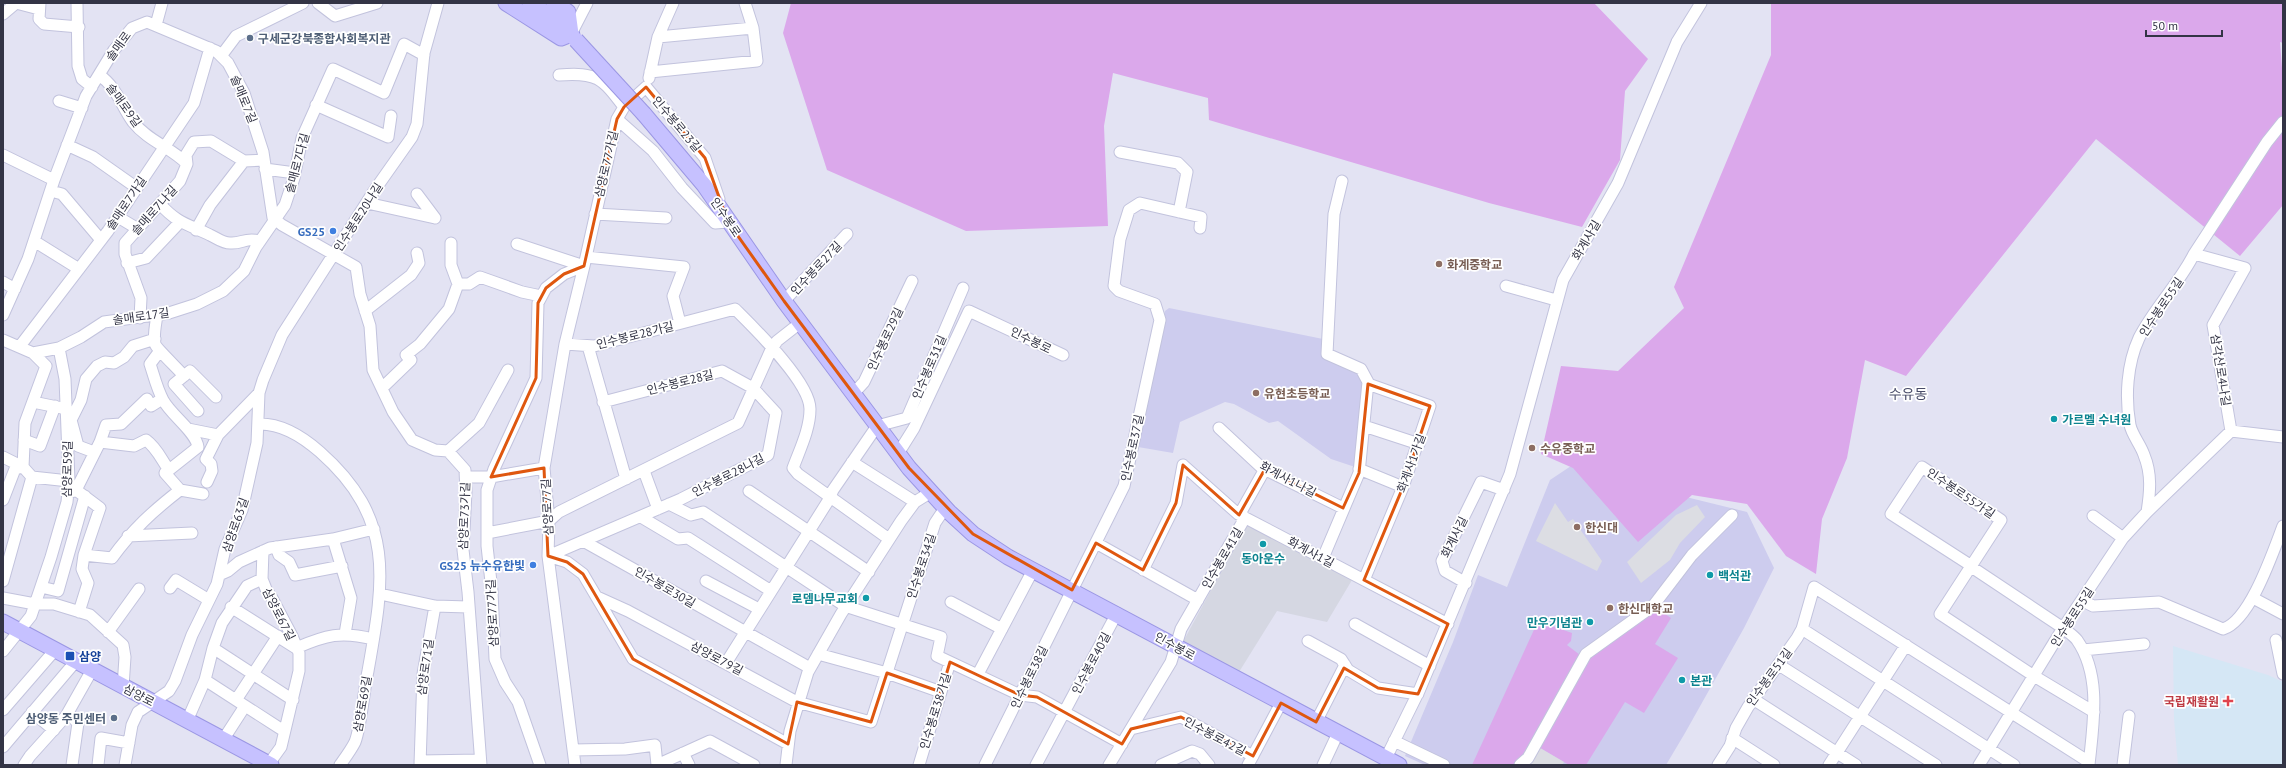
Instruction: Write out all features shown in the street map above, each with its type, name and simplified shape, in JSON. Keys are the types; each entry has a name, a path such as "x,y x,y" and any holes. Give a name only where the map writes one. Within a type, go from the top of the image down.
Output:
{"main road":[{"path":"506,3 561,38 574,37 568,12 554,3"},
{"name":"인수봉로","path":"530,3 560,22 644,114 704,185 728,222 784,301 877,426 899,452 909,468 945,508 973,534 1033,570 1338,733 1384,762 1399,765"},
{"name":"삼양로","path":"3,622 269,765"}],"street":[{"path":"3,14 16,3 40,6 38,19 44,24 79,27"},
{"path":"77,3 79,27 78,66 82,79 92,87"},
{"path":"156,25 162,3"},
{"path":"221,56 236,36 303,3"},
{"path":"318,3 335,16 377,3"},
{"name":"인수봉로20나길","path":"258,424 259,393 282,335 367,203 412,137 417,124 424,55 437,3"},
{"path":"574,37 587,3"},
{"name":"인수봉로23길","path":"673,3 658,37 646,87 705,158 711,180 728,222"},
{"path":"650,72 757,61 753,28 746,3"},
{"name":"화계사길","path":"1384,762 1418,694 1466,583 1510,474 1556,300 1563,280 1618,183 1677,42 1701,3"},
{"name":"솔매로","path":"3,316 34,241 67,145 92,87 114,50 132,28 147,22 156,25"},
{"name":"솔매로7길","path":"156,25 210,48 228,63 244,93 265,165 271,211 275,220"},
{"path":"658,37 753,28"},
{"name":"솔매로7다길","path":"275,220 285,205 295,173 302,138 334,69 384,93 404,44 424,55"},
{"name":"솔매로7가길","path":"20,346 118,217 194,103 210,48"},
{"path":"560,75 582,73 596,77 609,87 620,114 653,151 682,188 714,223 728,222"},
{"name":"솔매로9길","path":"99,75 115,90 133,122 164,149 181,158 187,164"},
{"path":"620,114 646,87"},
{"path":"59,101 82,108"},
{"path":"316,105 388,137 391,116"},
{"name":"삼양로77가길","path":"585,262 595,214 620,114"},
{"name":"인수봉로55길","path":"1979,765 2063,628 2083,601 2123,538 2147,512 2151,486 2145,456 2131,427 2127,401 2130,370 2139,339 2185,272 2194,254 2267,142 2283,122"},
{"name":"솔매로7나길","path":"140,318 141,298 127,263 125,243 180,181 187,164 186,155 194,142 212,141 244,161"},
{"path":"67,145 93,157 138,188"},
{"path":"1120,152 1178,163 1187,172 1179,212 1201,217 1200,228"},
{"path":"3,155 62,194 101,240"},
{"path":"196,230 210,205 244,161 295,173"},
{"path":"1323,558 1359,469 1368,384 1361,369 1326,354 1334,214 1342,181"},
{"path":"367,203 435,218 417,194"},
{"name":"인수봉로37길","path":"1072,590 1124,486 1160,320 1155,304 1119,291 1114,286 1120,239 1129,210 1140,203 1179,212"},
{"path":"160,204 171,216 180,222 221,241 231,243 249,238 260,241"},
{"name":"삼양로77가길","path":"595,214 666,218"},
{"path":"118,217 138,229"},
{"path":"275,220 356,267 360,294 370,326 373,370 393,412 412,440 435,450 448,451 479,423 508,370"},
{"name":"솔매로17길","path":"33,353 59,348 81,337 104,322 157,315 197,304 223,291 244,271 260,241 275,220"},
{"path":"127,263 146,258 180,222"},
{"name":"인수봉로27길","path":"784,301 847,234"},
{"path":"34,241 79,269"},
{"path":"382,388 411,360 406,355 420,344 449,309 458,284 451,265 451,244"},
{"path":"517,244 585,262"},
{"path":"365,311 411,275 419,263 417,254"},
{"name":"삼각산로4나길","path":"2194,254 2244,268 2214,325 2231,431"},
{"path":"458,284 469,284 480,277 522,292 541,296 546,288 564,274 585,262"},
{"name":"인수봉로28가길","path":"585,262 684,267 673,296 680,323"},
{"name":"삼양로77길","path":"575,765 548,556 549,522 544,468 565,344 585,262"},
{"name":"인수봉로29길","path":"853,394 864,382 912,281"},
{"path":"3,282 15,289"},
{"path":"1506,286 1556,300"},
{"name":"인수봉로31길","path":"877,426 907,418 963,288"},
{"name":"삼양로77가길","path":"540,765 518,702 505,682 495,659 487,533 487,490 491,477 536,378 538,303 541,296"},
{"name":"인수봉로28가길","path":"565,344 588,346 735,309 773,346 805,392 810,407 808,425 793,468 798,474 831,496"},
{"name":"인수봉로","path":"899,452 914,428 969,311 1063,356"},
{"path":"157,315 155,344 159,352 168,357 184,376"},
{"path":"487,533 549,522 559,512 738,422 773,346 777,341 800,323"},
{"path":"155,339 133,346 124,357 114,363 105,362 97,366 86,379 81,400 71,420 78,446 134,446 146,440 156,447 160,457 169,470"},
{"path":"3,340 20,346 33,353 46,366 25,423 23,467"},
{"path":"588,346 626,479"},
{"name":"삼양로59길","path":"41,586 58,591 76,493 69,481 65,379 59,348"},
{"path":"159,352 150,364 162,399 173,416 188,429 197,442 198,447 165,473 180,490 203,494"},
{"path":"198,411 174,384 190,371 216,397"},
{"name":"인수봉로28길","path":"603,402 722,371 753,388"},
{"name":"화계사1가길","path":"1364,580 1403,487 1419,444 1430,406 1368,384"},
{"name":"인수봉로28나길","path":"548,556 585,542 641,517 768,455 776,413 753,388"},
{"path":"207,482 212,471 211,464 206,459 218,435 259,393"},
{"path":"79,612 88,583 82,569 84,556 100,508 76,493 106,425 121,424 147,399 151,406 162,399"},
{"path":"33,402 67,409"},
{"path":"24,440 40,446 55,406"},
{"name":"삼양로69길","path":"258,424 269,423 292,432 309,442 330,460 346,477 360,498 374,529 380,563 380,594 355,742 340,765"},
{"name":"삼양로63길","path":"125,765 132,725 138,712 153,703 169,690 175,681 192,635 219,575 225,549 242,510 257,443 258,424"},
{"path":"726,663 744,632 809,532 852,462 877,426"},
{"path":"1364,426 1419,444"},
{"name":"화계사1나길","path":"1219,428 1265,469 1343,508"},
{"path":"188,429 218,435"},
{"path":"2147,512 2231,431 2283,437"},
{"name":"삼양로73가길","path":"448,451 465,470 466,477 463,550 481,763"},
{"path":"3,457 23,467 32,477 69,481"},
{"path":"852,462 915,502"},
{"name":"화계사1길","path":"1144,570 1176,503 1183,465 1243,516 1448,624"},
{"path":"3,500 15,469 23,467"},
{"name":"인수봉로55가길","path":"2034,676 1940,614 1970,566 2001,520 1922,467 1891,514 1970,566 2063,628 2077,639 2083,650"},
{"path":"466,477 491,477 544,468"},
{"name":"인수봉로41길","path":"1174,646 1181,629 1242,523 1242,510 1265,469"},
{"path":"1359,469 1403,487"},
{"path":"644,470 658,509"},
{"path":"3,581 32,477"},
{"name":"화계사길","path":"1466,583 1445,571 1442,562 1481,482 1504,490"},
{"path":"84,556 112,558 128,536 148,514 180,490"},
{"path":"749,491 869,572"},
{"path":"786,765 788,744 797,702 810,668 845,606 915,502 931,492"},
{"name":"삼양로59길","path":"3,651 31,616 53,550 76,493"},
{"path":"831,496 890,540"},
{"path":"669,504 691,515 703,512 787,566 845,606 902,626 941,637 937,656 950,662"},
{"name":"인수봉로34길","path":"797,702 871,722 935,523 945,508"},
{"path":"1520,765 1528,758 1586,654 1653,606 1692,555 1732,515"},
{"path":"2092,516 2123,538"},
{"path":"641,517 678,540 688,538 771,591"},
{"path":"2083,601 2094,606 2159,602 2223,629 2230,627 2256,593 2283,526"},
{"path":"219,575 263,551 276,547 333,539 374,529"},
{"path":"128,536 192,533"},
{"path":"333,539 351,598 345,634"},
{"name":"인수봉로30길","path":"585,542 810,668"},
{"path":"1096,543 1198,600"},
{"path":"276,547 279,555 289,562 295,574 342,566"},
{"name":"삼양로67길","path":"263,551 262,579 292,636 298,653 299,671 281,747 269,765"},
{"path":"548,556 568,562 583,574 633,659 788,744"},
{"path":"978,674 1033,570"},
{"path":"187,721 205,680 213,648 222,623 231,607 247,586 262,579"},
{"path":"170,588 176,580 209,600"},
{"path":"706,581 759,609"},
{"name":"인수봉로51길","path":"1718,765 1730,746 1736,728 1753,699 1779,665 1802,629 1814,587 1906,645"},
{"path":"108,632 139,589"},
{"name":"인수봉로38길","path":"985,765 1072,590"},
{"path":"380,594 434,606 468,607"},
{"name":"삼양로79길","path":"597,597 726,663 797,702"},
{"path":"3,598 35,604 54,604 90,615 123,645 125,657 123,687"},
{"path":"2253,598 2283,614"},
{"path":"951,602 1002,629"},
{"name":"삼양로71길","path":"434,606 423,674 420,763 481,763"},
{"path":"231,607 296,648 315,639 337,633 373,639"},
{"name":"인수봉로40길","path":"1036,765 1117,614"},
{"path":"1355,624 1430,666"},
{"path":"1802,629 1988,750 2014,765"},
{"path":"223,740 253,674 278,636"},
{"path":"2276,640 2283,674"},
{"path":"1308,641 1341,658 1348,670 1378,688 1418,694"},
{"path":"1829,765 1906,645 2012,712 2089,764 2094,712 2093,684 2083,650 2144,644"},
{"path":"1109,765 1171,662 1174,646"},
{"path":"213,648 293,700"},
{"path":"4,709 55,650"},
{"path":"818,654 887,673 941,692"},
{"path":"3,747 76,661"},
{"name":"인수봉로38가길","path":"919,765 950,662 1020,695"},
{"path":"1316,722 1345,665"},
{"path":"1779,665 1936,765"},
{"path":"24,765 30,756 68,713 92,670"},
{"path":"2034,676 2094,712"},
{"path":"205,680 284,731"},
{"path":"1020,695 1037,697 1122,744"},
{"path":"1753,699 1856,765"},
{"path":"1250,760 1281,703"},
{"path":"32,712 54,730"},
{"path":"68,713 78,723 72,765"},
{"path":"2123,765 2129,716"},
{"name":"인수봉로42길","path":"1131,729 1181,717 1250,760"},
{"path":"1323,765 1338,733"},
{"path":"98,765 101,738 129,743"},
{"path":"1732,738 1774,765"},
{"path":"573,750 625,750 655,745 657,765 710,741 754,765"},
{"path":"1394,741 1444,765"},
{"path":"1161,765 1192,751 1200,754 1209,765"},
{"path":"683,753 689,765"}],"highlighted area":[{"path":"646,87 705,158 728,222 784,301 909,468 973,534 1072,590 1096,543 1143,570 1176,503 1183,465 1239,515 1265,469 1343,508 1359,473 1368,384 1430,406 1403,487 1364,580 1448,624 1418,694 1378,688 1344,668 1316,722 1281,703 1253,756 1181,717 1131,729 1122,744 1037,697 1020,695 950,662 941,692 887,673 871,722 797,702 788,744 633,659 583,574 567,562 548,556 544,468 491,477 536,378 538,303 546,288 564,274 584,266 617,119 624,107"}],"shaded area":[{"path":"791,3 1594,3 1648,59 1625,91 1620,160 1582,227 1489,203 1209,120 1208,98 1113,73 1104,126 1108,226 966,231 827,170 783,33"},
{"path":"1771,3 2283,3 2283,43 2280,42 2283,81 2283,205 2240,256 2096,139 1906,376 1865,360 1847,458 1822,519 1816,574 1786,556 1747,504 1692,495 1638,542 1573,468 1541,454 1561,366 1618,371 1684,308 1674,287 1771,55"},
{"name":"유현초등학교","path":"1169,308 1323,339 1323,359 1359,371 1365,384 1355,467 1331,459 1278,421 1269,423 1234,404 1225,402 1180,422 1173,453 1138,447 1165,311"},
{"name":"한신대학교","path":"1577,462 1686,497 1747,512 1774,568 1744,628 1685,733 1666,765 1425,765 1405,756 1453,642 1478,575 1507,587 1550,480"},
{"path":"1555,503 1568,522 1573,519 1602,561 1597,571 1536,541"},
{"path":"1697,505 1705,517 1680,543 1670,560 1641,583 1627,562 1676,515"},
{"name":"동아운수","path":"1247,523 1352,580 1327,622 1277,611 1239,672 1183,642"},
{"path":"1653,606 1671,618 1655,644 1678,658 1644,713 1625,702 1586,765 1569,765 1535,745 1520,765 1472,765 1538,621 1572,633 1571,641 1567,645 1584,658"},
{"name":"국립재활원","path":"2173,646 2268,675 2283,682 2283,765 2178,765 2174,719"},
{"path":"1535,745 1564,762 1562,765 1527,765"}],"place":[{"name":"구세군강북종합사회복지관","path":"250,38"},
{"name":"GS25","path":"333,231"},
{"name":"화계중학교","path":"1439,264"},
{"name":"유현초등학교","path":"1256,393"},
{"name":"가르멜 수녀원","path":"2054,419"},
{"name":"수유중학교","path":"1532,448"},
{"name":"한신대","path":"1577,527"},
{"name":"동아운수","path":"1263,544"},
{"name":"GS25 뉴수유한빛","path":"533,565"},
{"name":"백석관","path":"1710,575"},
{"name":"로뎀나무교회","path":"866,598"},
{"name":"한신대학교","path":"1610,608"},
{"name":"만우기념관","path":"1590,622"},
{"name":"삼양","path":"70,656"},
{"name":"본관","path":"1682,680"},
{"name":"국립재활원","path":"2228,701"},
{"name":"삼양동 주민센터","path":"114,718"}],"district":[{"name":"수유동","path":"1908,394"}]}
